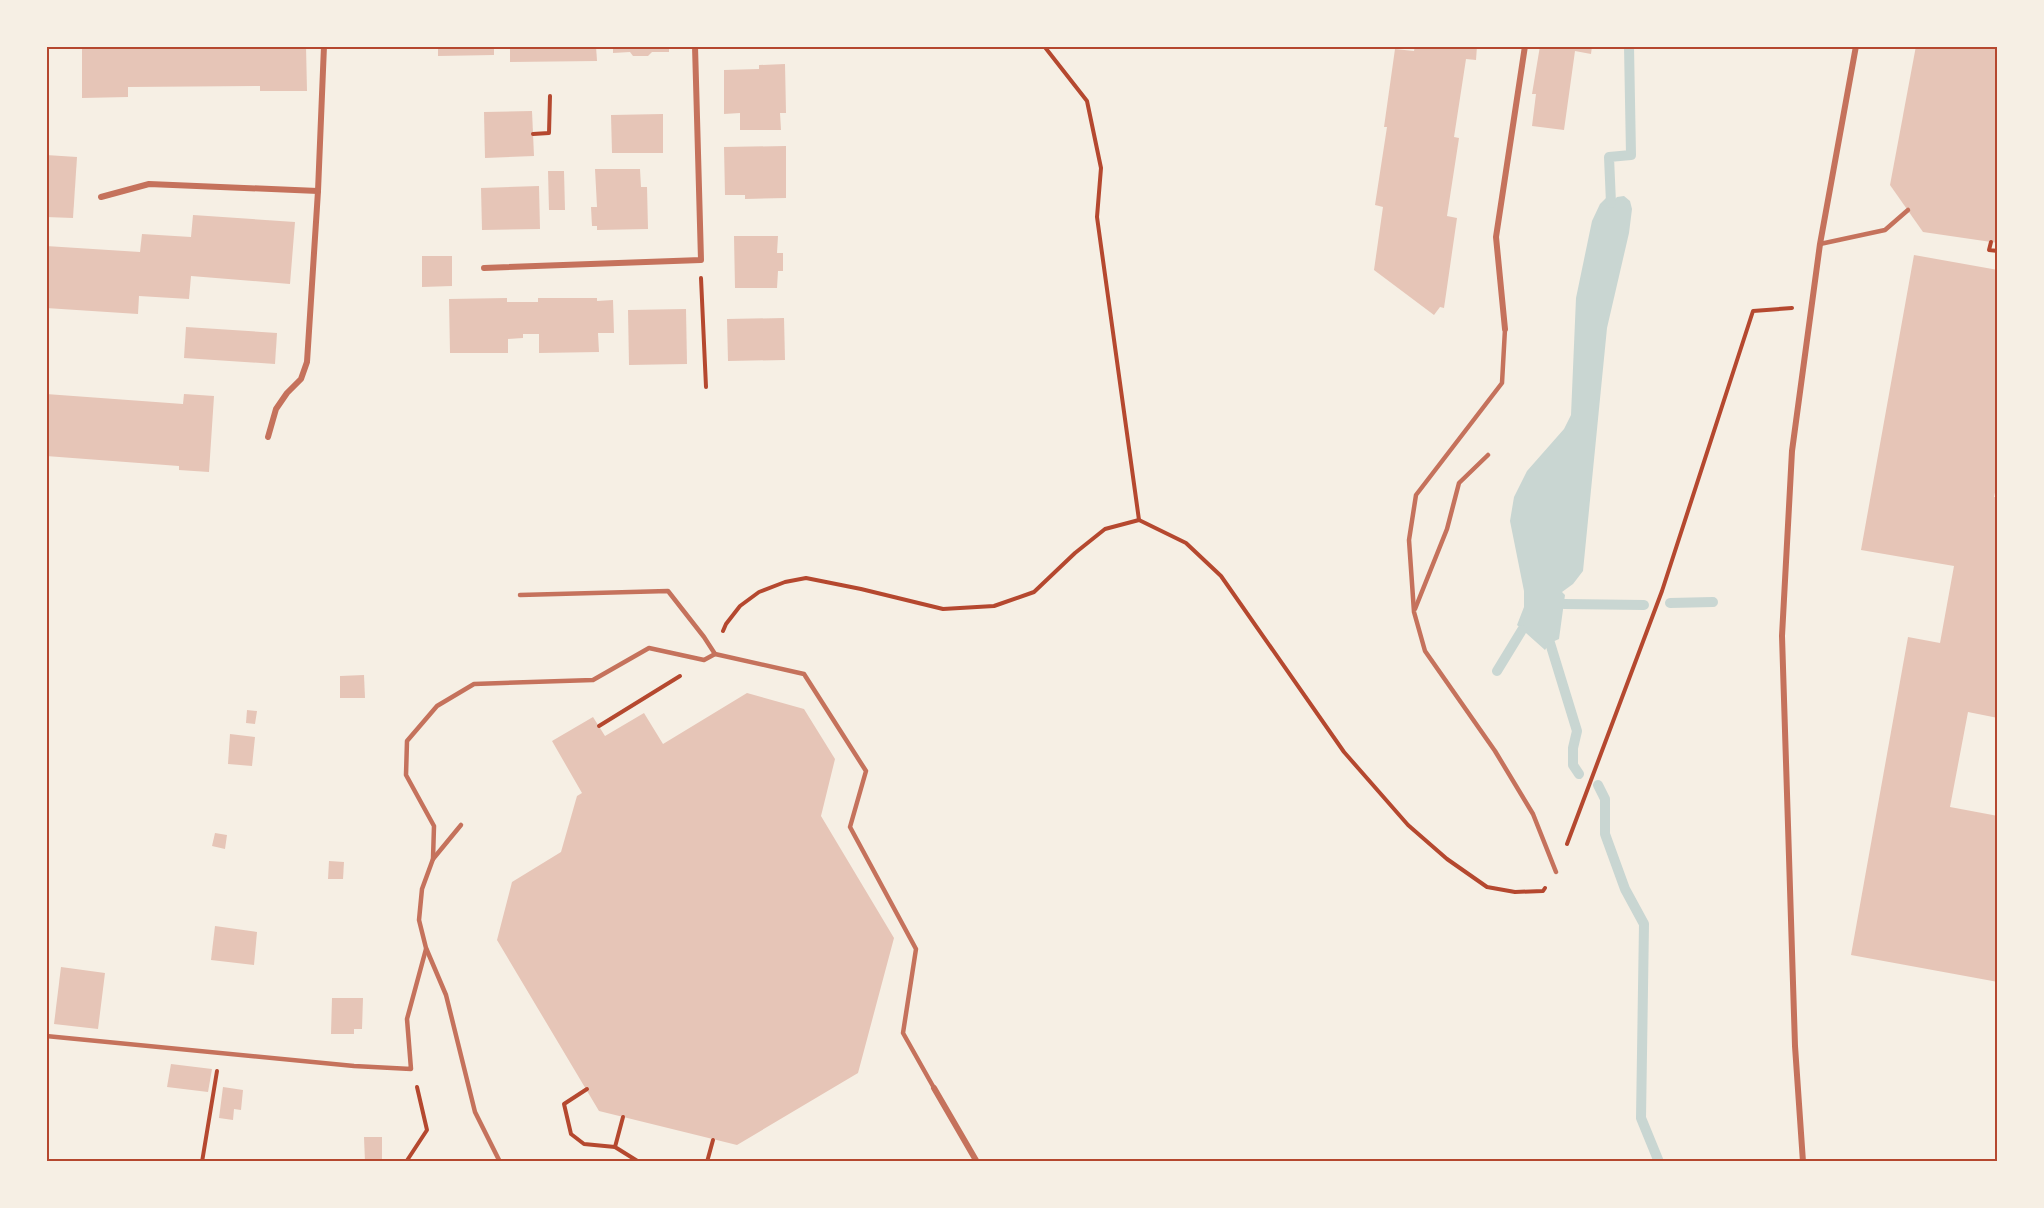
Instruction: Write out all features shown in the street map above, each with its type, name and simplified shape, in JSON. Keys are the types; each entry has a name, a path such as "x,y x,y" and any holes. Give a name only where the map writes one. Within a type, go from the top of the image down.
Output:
{"street":[{"path":"268,436 276,409 301,379 307,362 324,46"},
{"path":"484,268 700,260 695,46"},
{"path":"1505,329 1496,237 1525,46"},
{"path":"1803,1161 1795,1046 1782,636 1792,451 1810,306 1856,46"},
{"path":"101,197 149,184 318,191"},
{"path":"934,1088 976,1161"}],"lane":[{"path":"1820,244 1886,230 1908,210"},
{"path":"1505,329 1502,383 1416,495 1409,540 1414,612 1425,651 1495,751 1533,814 1556,872"},
{"path":"1414,612 1447,529 1459,483 1488,456"},
{"path":"520,595 668,591 704,636 715,654"},
{"path":"500,1161 475,1112 446,995 426,948 419,920 422,889 433,859 434,826 406,776 407,741 437,706 474,684 593,680 649,648 704,660 715,654 804,674 866,771 850,827 916,950 903,1033 934,1088"},
{"path":"433,859 461,825"},
{"path":"46,1035 354,1066 411,1069 407,1019 426,948"}],"path":[{"path":"1044,46 1088,101 1101,168 1097,217 1139,520"},
{"path":"533,134 549,133 550,96"},
{"path":"1991,242 1989,250 1998,251"},
{"path":"700,260 706,387"},
{"path":"715,654 726,624 740,606 759,592 786,582 806,578 943,609 994,606 1034,592 1075,553 1105,530 1139,520 1186,543 1221,576 1344,752 1408,825 1447,859 1487,886 1515,892 1543,891 1556,872 1662,591 1753,311 1810,306"},
{"path":"599,726 704,660"},
{"path":"202,1161 219,1053"},
{"path":"406,1161 427,1130 420,1095 411,1069"},
{"path":"587,1089 564,1104 571,1134 584,1144 615,1148 639,1161"},
{"path":"615,1148 623,1117"},
{"path":"707,1161 713,1140"}],"shaded area":[{"path":"1624,196 1630,201 1632,209 1629,233 1607,328 1583,571 1573,584 1562,592 1565,595 1559,639 1550,643 1545,650 1517,625 1524,607 1524,591 1510,521 1514,497 1527,471 1564,429 1571,415 1576,298 1592,221 1600,204 1607,197 1611,203 1617,197"}],"building":[{"path":"82,46 306,46 307,91 260,91 260,86 128,87 128,97 82,98"},
{"path":"438,46 494,46 494,55 438,56"},
{"path":"510,46 596,46 597,61 510,62"},
{"path":"613,46 669,46 669,52 652,52 648,56 633,56 630,52 613,53"},
{"path":"1415,46 1477,46 1476,60 1466,59 1454,137 1459,138 1447,216 1457,218 1444,308 1440,307 1434,315 1374,270 1383,207 1375,205 1387,127 1384,127 1395,49 1414,51"},
{"path":"1540,46 1592,46 1591,54 1575,51 1564,130 1532,126 1536,94 1532,94"},
{"path":"1916,46 1998,46 1998,243 1923,232 1890,185"},
{"path":"785,64 786,113 780,113 781,130 740,130 740,113 724,114 724,70 759,69 759,65"},
{"path":"532,111 534,156 485,158 484,112"},
{"path":"663,114 663,153 612,153 611,115"},
{"path":"786,146 786,198 745,199 745,195 725,195 724,147"},
{"path":"46,155 77,157 73,218 46,217"},
{"path":"595,169 640,169 641,187 647,187 648,229 597,230 597,226 592,226 591,207 597,207"},
{"path":"548,171 564,171 565,210 549,210"},
{"path":"539,186 540,229 482,230 481,188"},
{"path":"193,215 295,222 290,284 191,276 189,299 139,296 138,314 46,308 46,246 140,252 142,234 191,237"},
{"path":"734,236 778,236 777,253 783,253 783,271 778,271 777,288 735,288"},
{"path":"1914,255 1998,270 1998,479 1994,497 1998,497 1998,718 1968,712 1950,807 1998,816 1998,982 1851,955 1908,637 1940,643 1954,566 1861,550"},
{"path":"422,256 452,256 452,286 422,287"},
{"path":"507,298 507,302 538,302 538,298 613,300 614,333 598,333 599,352 539,353 539,334 523,334 523,338 508,339 508,353 450,353 449,299"},
{"path":"686,309 687,364 629,365 628,310"},
{"path":"784,318 785,360 728,361 727,319"},
{"path":"186,327 277,333 275,364 184,358"},
{"path":"46,394 183,404 184,394 214,396 209,472 179,470 179,466 46,456"},
{"path":"364,675 365,698 340,698 340,676"},
{"path":"747,693 804,709 835,759 821,816 894,938 858,1073 737,1145 599,1111 497,940 512,882 561,852 577,796 582,793 552,741 593,717 605,736 644,713 663,744"},
{"path":"247,710 257,711 255,724 246,723"},
{"path":"230,734 255,737 252,766 228,764"},
{"path":"215,833 227,835 225,849 212,846"},
{"path":"329,861 344,862 343,879 328,879"},
{"path":"215,926 257,932 254,965 211,960"},
{"path":"61,967 105,973 98,1029 54,1024"},
{"path":"332,998 363,998 362,1029 354,1029 354,1034 331,1034"},
{"path":"171,1064 212,1069 208,1092 167,1087"},
{"path":"223,1087 243,1090 241,1110 234,1109 233,1120 219,1118"},
{"path":"364,1137 382,1137 382,1162 365,1162"}],"waterway":[{"path":"1611,203 1609,157 1631,155 1629,46"},
{"path":"1670,603 1713,602"},
{"path":"1564,604 1644,605"},
{"path":"1497,671 1522,630"},
{"path":"1550,643 1577,731 1573,748 1573,765 1579,774"},
{"path":"1598,785 1605,799 1605,834 1625,889 1644,924 1641,1118 1659,1162"}]}
